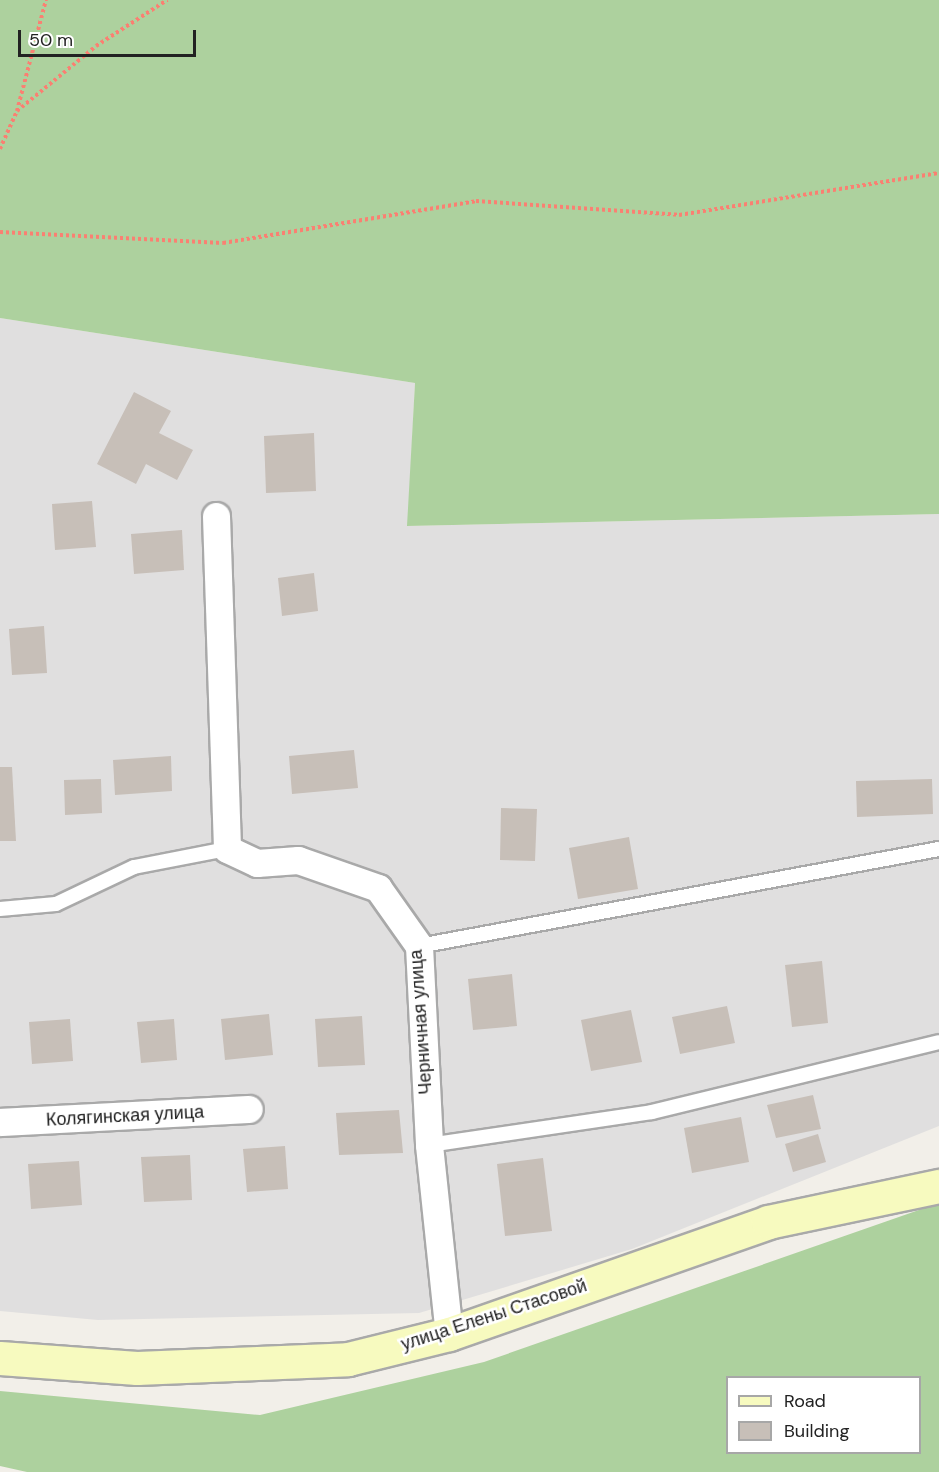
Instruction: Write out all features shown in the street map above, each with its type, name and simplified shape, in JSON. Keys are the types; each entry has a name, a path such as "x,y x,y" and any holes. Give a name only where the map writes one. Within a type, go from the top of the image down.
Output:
{"main road":[{"name":"улица Елены Стасовой","path":"0,1358 137,1368 283,1365 348,1359 449,1334 768,1222 939,1186"}],"street":[{"path":"216,516 227,849"},
{"name":"Черничная улица","path":"227,849 257,862 298,860 378,888 418,946 429,1145 449,1334"},
{"name":"Колягинская улица","path":"0,1122 249,1109"}],"lane":[{"path":"0,909 56,904 134,867 227,849"},
{"path":"418,946 939,849"},
{"path":"429,1145 652,1112 939,1042"}],"path":[{"path":"0,149 17,111 46,0"},
{"path":"17,111 96,46 167,0"},
{"path":"0,232 223,243 476,201 679,215 939,173"}],"shaded area":[{"path":"0,318 415,383 408,526 939,514 939,1126 632,1249 419,1313 98,1320 0,1311"}],"green space":[{"path":"0,0 939,0 939,514 407,526 415,383 0,318"},
{"path":"939,1203 939,1472 27,1472 0,1466 0,1391 260,1415 484,1362"}],"building":[{"path":"134,392 171,411 159,433 193,450 177,480 146,464 136,484 97,464"},
{"path":"314,433 316,491 266,493 264,436"},
{"path":"92,501 96,547 55,550 52,504"},
{"path":"182,530 184,570 134,574 131,534"},
{"path":"314,573 318,611 282,616 278,578"},
{"path":"44,626 47,673 12,675 9,629"},
{"path":"354,750 358,788 292,794 289,756"},
{"path":"171,756 172,791 115,795 113,760"},
{"path":"0,767 12,767 16,841 0,841"},
{"path":"101,779 102,813 65,815 64,780"},
{"path":"932,779 933,814 857,817 856,781"},
{"path":"501,808 537,809 535,861 500,860"},
{"path":"629,837 638,889 578,899 569,848"},
{"path":"822,961 828,1023 792,1027 785,965"},
{"path":"512,974 517,1026 473,1030 468,979"},
{"path":"727,1006 735,1043 680,1054 672,1017"},
{"path":"631,1010 642,1062 591,1071 581,1020"},
{"path":"269,1014 273,1055 225,1060 221,1019"},
{"path":"362,1016 365,1065 318,1067 315,1019"},
{"path":"70,1019 73,1061 32,1064 29,1022"},
{"path":"174,1019 177,1060 141,1063 137,1022"},
{"path":"813,1095 821,1129 776,1138 767,1105"},
{"path":"399,1110 403,1153 339,1155 336,1113"},
{"path":"741,1117 749,1162 692,1173 684,1128"},
{"path":"818,1134 826,1162 793,1172 785,1144"},
{"path":"285,1146 288,1189 247,1192 243,1149"},
{"path":"190,1155 192,1200 144,1202 141,1157"},
{"path":"543,1158 552,1231 505,1236 497,1164"},
{"path":"79,1161 82,1205 31,1209 28,1164"}]}
